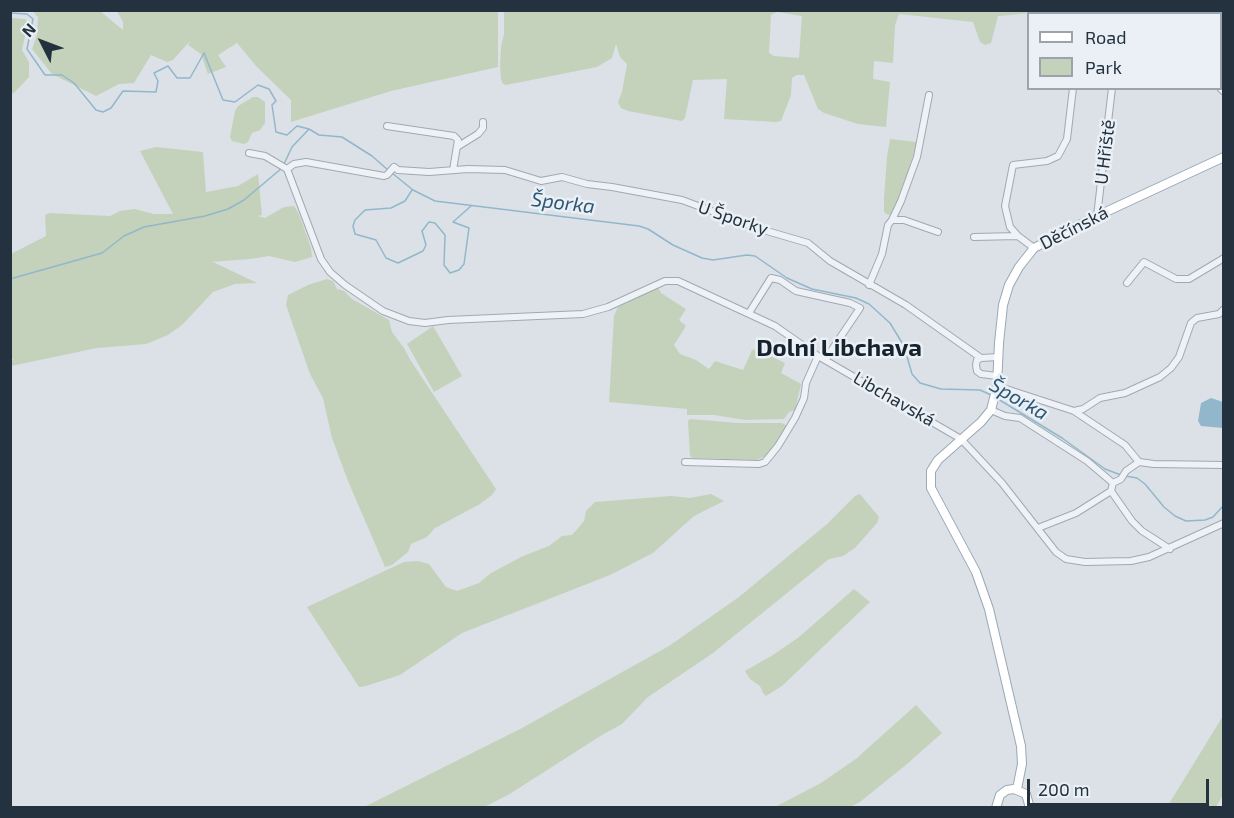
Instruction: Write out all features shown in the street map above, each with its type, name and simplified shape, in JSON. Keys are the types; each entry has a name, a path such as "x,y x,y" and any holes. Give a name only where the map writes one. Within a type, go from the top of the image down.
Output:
{"main road":[{"name":"Děčínská","path":"992,407 997,388 1003,304 1018,267 1034,248 1224,157"},
{"path":"992,407 985,419 936,463 930,474 930,484 984,592 1022,752 1017,789"},
{"path":"996,807 997,800 1002,793 1010,789 1017,789 1028,797 1030,807"}],"street":[{"path":"1034,248 1010,227 1005,206 1013,165 1047,161 1058,156 1067,139 1073,90"},
{"name":"U Hřiště","path":"1097,216 1112,90"},
{"path":"869,285 882,254 888,225 901,201 917,157 929,95"},
{"path":"457,147 478,134 483,128 483,122"},
{"path":"387,126 454,136 458,140 453,170"},
{"path":"249,153 265,156 284,168"},
{"name":"U Šporky","path":"284,168 306,162 387,175 394,167 398,170 429,172 505,170 541,181 562,177 587,184 682,201 760,229 808,243 830,261 906,305 981,358"},
{"name":"Libchavská","path":"284,168 321,259 330,272 383,311 409,321 425,323 583,314 608,307 664,280 670,280 688,285 775,326 818,356 961,439 1002,483 1056,552 1073,561 1131,561 1149,557 1224,523"},
{"path":"892,220 904,220 938,232"},
{"path":"974,237 1018,236"},
{"path":"1127,283 1144,262 1176,279 1189,279 1224,258"},
{"path":"748,313 771,278 780,280 796,291 850,303 860,308 825,360"},
{"path":"1074,411 1083,409 1100,398 1125,393 1160,377 1179,357 1191,323 1197,318 1219,314 1224,309"},
{"path":"685,462 759,464 765,462 795,418 804,398 806,383 818,356"},
{"path":"998,357 977,360 977,371 981,374 998,376"},
{"path":"997,388 1074,411 1125,445 1139,462"},
{"path":"992,407 1005,416 1020,418 1087,461 1113,483"},
{"path":"1113,483 1121,479 1126,471 1139,462 1224,465"},
{"path":"1038,528 1076,513 1111,492 1113,483"},
{"path":"1111,492 1142,531 1170,549"}],"shaded area":[{"path":"1223,11 1223,86 1222,12 1166,12"}],"green space":[{"path":"145,10 150,12 148,11 498,11 498,67 391,91 291,122 291,100 256,66 237,43 218,55 226,67 208,74 201,54 188,45 190,41 173,60 167,62 151,55 134,83 119,84 96,96 52,74 32,49 37,35 38,17 34,13 36,11 100,11 123,30 123,22 117,11"},
{"path":"504,10 1054,11 998,16 991,43 985,45 980,42 973,22 899,14 895,25 893,63 874,61 873,79 890,82 886,127 858,124 824,113 818,109 804,75 792,78 791,95 781,121 724,119 727,79 693,80 685,118 682,121 628,111 621,108 618,102 627,64 620,57 616,44 612,58 597,67 506,85 501,79 501,47 504,34","holes":["777,12 802,16 799,58 774,56 769,53 771,15"]},
{"path":"11,18 25,19 28,22 22,50 29,62 29,77 13,94 10,90"},
{"path":"253,97 258,97 265,102 265,123 260,130 252,133 248,142 244,144 232,141 230,137 235,111 238,106"},
{"path":"890,139 917,142 898,205 892,214 888,215 884,212 884,197"},
{"path":"156,147 203,152 206,192 238,186 258,174 262,215 258,216 265,218 284,207 294,206 311,248 312,257 295,262 269,256 198,263 213,262 257,283 235,284 213,292 182,325 168,335 146,344 97,348 11,366 11,361 14,359 11,359 11,254 46,236 45,215 50,213 110,216 120,211 135,209 154,214 173,214 140,151"},
{"path":"327,279 333,281 337,289 344,291 352,299 389,320 392,332 496,489 480,504 435,528 427,537 411,544 408,552 392,565 385,567 348,481 332,438 323,398 310,374 286,305 288,295"},
{"path":"658,287 661,293 686,309 679,320 686,326 674,345 680,354 696,360 709,369 715,361 743,370 752,350 756,349 785,363 781,373 801,384 795,410 789,412 784,419 745,420 714,415 687,415 687,409 609,402 614,316 618,307"},
{"path":"433,326 462,376 434,392 407,344"},
{"path":"690,419 738,423 782,423 787,426 775,447 766,456 756,460 693,458 690,456 688,421"},
{"path":"711,494 724,501 694,516 653,553 610,575 462,633 400,675 366,686 359,687 307,607 404,562 418,561 429,564 446,587 457,591 479,583 491,573 523,556 549,546 562,536 572,535 584,521 586,511 595,502 671,496 690,498"},
{"path":"860,494 879,517 877,523 855,548 843,556 829,559 713,653 648,697 622,724 508,795 484,807 364,807 522,728 669,646 739,597"},
{"path":"854,589 870,602 782,686 766,696 760,686 750,679 745,671 799,637"},
{"path":"916,705 942,733 860,802 850,807 775,807 821,783 857,758"},
{"path":"1223,716 1223,795 1216,807 1167,807"}],"water":[{"path":"1211,398 1223,402 1223,428 1201,426 1198,421 1201,403"}],"waterway":[{"name":"Šporka","path":"10,13 27,14 33,19 27,49 45,75 62,75 74,83 96,110 103,112 111,108 123,91 156,92 158,81 154,73 168,66 177,78 190,78 204,53 223,100 235,102 258,85 269,89 276,101 272,105 276,132 287,135 297,126 319,135 342,137 372,156 388,170"},
{"path":"284,164 292,147 309,129"},
{"path":"10,279 102,253 124,236 144,227 205,216 228,209 244,200 282,168"},
{"name":"Šporka","path":"392,173 413,190 435,201 639,226 673,245 702,258 713,260 755,256 787,278 812,289 856,298 869,304 890,323 904,346 912,374 920,383 941,389 980,390 991,395"},
{"path":"412,190 405,201 391,208 365,210 355,220 353,226 355,234 376,240 386,258 398,263 423,251 426,245 422,231 429,222 435,223 445,235 444,265 450,273 459,270 464,264 469,228 453,222 471,206"},
{"name":"Šporka","path":"998,399 1062,438 1105,469 1121,475"},
{"name":"Šporka","path":"1125,476 1137,478 1164,507 1186,521 1213,517 1224,505"}],"district":[{"name":"Dolní Libchava","path":"839,348"}]}
